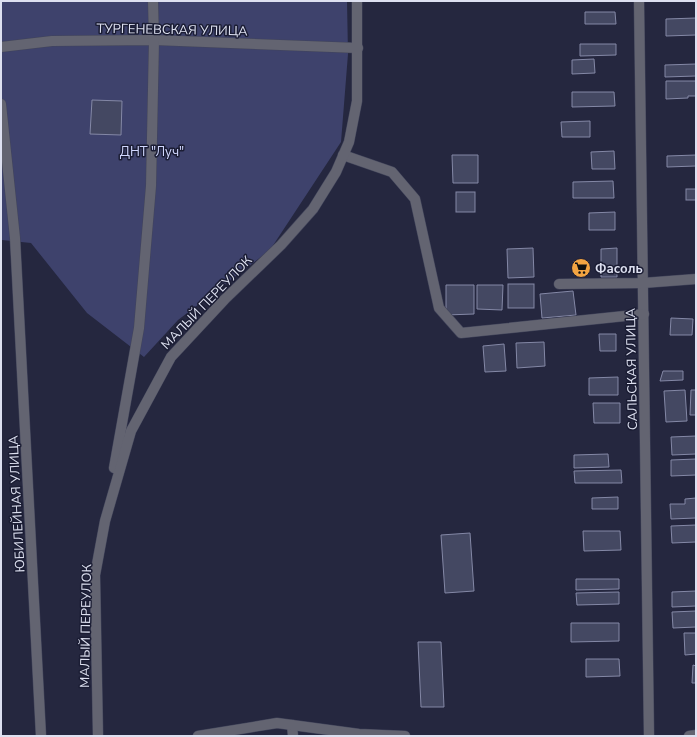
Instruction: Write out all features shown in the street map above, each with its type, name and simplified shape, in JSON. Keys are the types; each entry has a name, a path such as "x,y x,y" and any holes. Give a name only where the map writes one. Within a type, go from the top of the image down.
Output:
{"street":[{"path":"105,521 139,328 151,186 154,40 153,1"},
{"name":"МАЛЫЙ ПЕРЕУЛОК","path":"98,736 95,575 105,521 131,431 171,357 225,299 281,245 313,209 336,172 349,142 357,101 357,1"},
{"name":"САЛЬСКАЯ УЛИЦА","path":"639,1 649,736"},
{"name":"ТУРГЕНЕВСКАЯ УЛИЦА","path":"1,47 52,41 154,40 358,48"},
{"name":"ЮБИЛЕЙНАЯ УЛИЦА","path":"1,104 15,238 41,736"},
{"path":"343,155 392,172 415,199 439,308 461,333 644,314"},
{"path":"559,284 643,283 696,279"},
{"path":"198,736 278,723 359,734 405,736"},
{"path":"292,725 293,736"},
{"path":"688,736 696,735"}],"green space":[{"name":"ДНТ \"Луч\"","path":"1,1 347,1 348,54 341,142 270,250 178,320 144,357 87,313 31,243 2,240"}],"building":[{"path":"585,12 615,12 616,24 585,24"},
{"path":"696,18 696,35 666,36 666,19"},
{"path":"580,44 616,44 616,55 580,56"},
{"path":"594,59 595,73 572,74 572,60"},
{"path":"696,64 696,76 665,77 665,65"},
{"path":"666,81 696,81 696,96 666,99"},
{"path":"572,92 614,92 615,106 572,107"},
{"path":"92,100 122,101 121,135 90,134"},
{"path":"590,121 590,137 562,137 561,122"},
{"path":"614,151 615,169 592,169 591,152"},
{"path":"452,155 478,155 478,183 453,183"},
{"path":"696,155 696,166 667,167 667,156"},
{"path":"613,181 614,198 573,198 573,182"},
{"path":"686,189 696,189 696,200 686,200"},
{"path":"456,192 475,192 475,212 456,212"},
{"path":"615,212 615,230 589,230 589,213"},
{"path":"533,248 534,277 508,278 507,249"},
{"path":"617,248 617,277 601,277 601,249"},
{"path":"508,284 534,284 534,308 508,308"},
{"path":"446,285 474,285 474,314 446,315"},
{"path":"477,285 503,285 502,310 477,309"},
{"path":"573,291 576,315 542,318 540,294"},
{"path":"671,318 693,319 692,335 670,335"},
{"path":"599,334 616,334 616,351 600,351"},
{"path":"544,342 545,366 517,368 516,343"},
{"path":"504,344 506,371 485,372 483,346"},
{"path":"663,371 683,371 683,380 660,381"},
{"path":"618,377 618,395 589,395 589,378"},
{"path":"685,390 687,421 666,422 664,391"},
{"path":"691,390 696,390 696,415 690,415"},
{"path":"593,403 620,403 620,423 594,423"},
{"path":"696,436 696,454 672,455 671,437"},
{"path":"608,454 609,467 574,468 574,455"},
{"path":"696,459 696,475 671,476 671,460"},
{"path":"621,470 622,483 575,483 574,471"},
{"path":"618,497 618,509 592,509 592,498"},
{"path":"696,498 696,518 671,519 670,504 685,504 685,499"},
{"path":"696,525 696,542 672,543 671,526"},
{"path":"583,531 620,531 621,550 584,551"},
{"path":"470,533 474,591 445,593 441,535"},
{"path":"576,579 619,579 619,589 576,590"},
{"path":"696,591 696,606 672,607 672,592"},
{"path":"619,592 619,604 577,605 576,593"},
{"path":"696,611 696,627 673,628 672,612"},
{"path":"571,623 619,623 619,641 571,642"},
{"path":"684,633 696,633 696,654 685,655"},
{"path":"418,642 441,642 444,707 421,707"},
{"path":"586,659 619,659 620,676 586,677"},
{"path":"693,665 696,666 696,683 692,683"}],"place":[{"name":"Фасоль","path":"581,268"}]}
